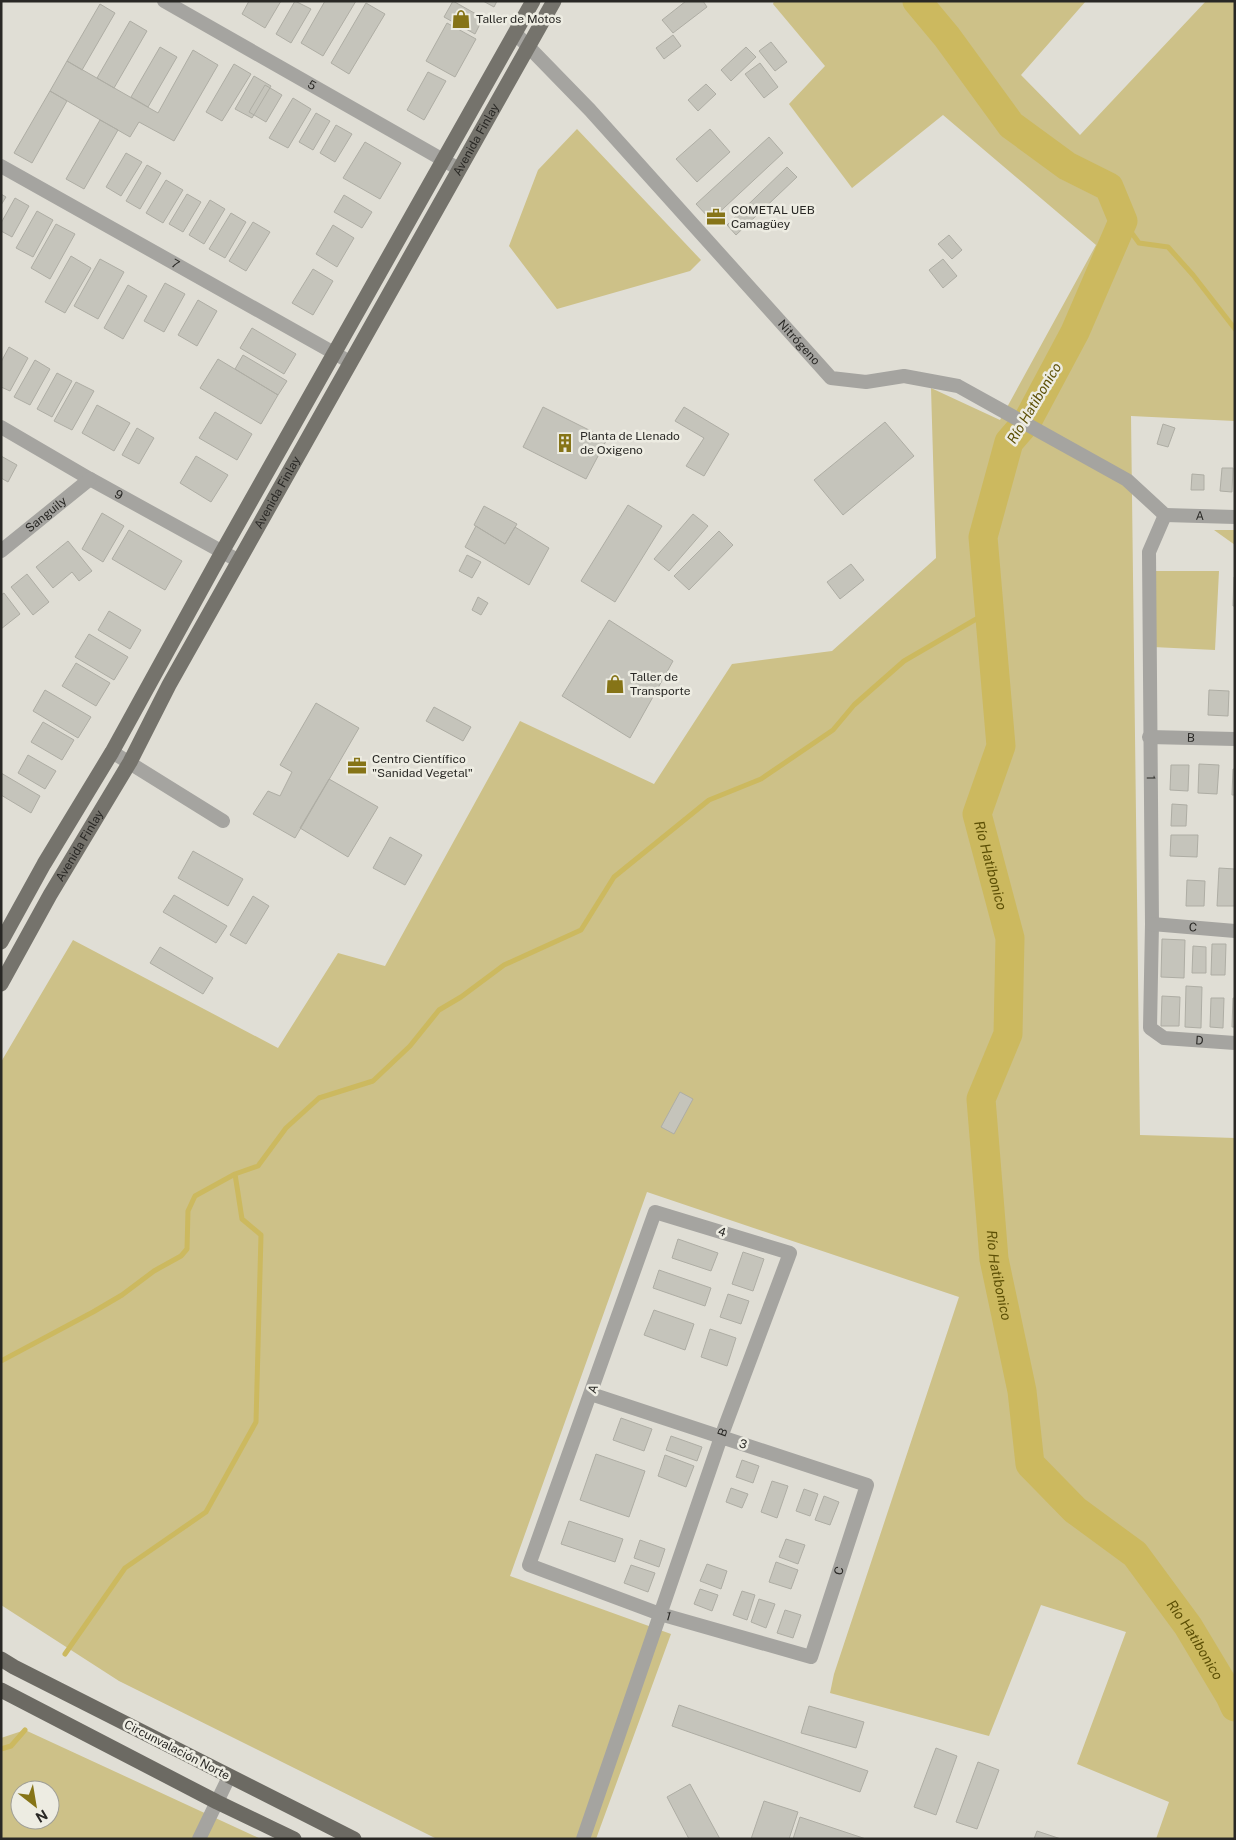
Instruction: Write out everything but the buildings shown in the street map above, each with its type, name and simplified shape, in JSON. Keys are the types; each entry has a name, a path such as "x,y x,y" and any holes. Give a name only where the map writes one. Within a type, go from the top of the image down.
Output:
{"highway":[{"name":"Circunvalación Norte","path":"1,1659 229,1777 354,1839"},
{"path":"1,1690 217,1802 294,1839"}],"main road":[{"name":"Avenida Finlay","path":"1,942 44,864 112,752 222,552 533,1"},
{"name":"Avenida Finlay","path":"1,984 50,895 130,762 169,685 458,168 554,1"}],"street":[{"name":"5","path":"164,1 458,168"},
{"name":"Nitrógeno","path":"515,33 590,110 830,378 866,382 904,376 958,386 1127,480 1164,515"},
{"name":"7","path":"1,166 350,362"},
{"name":"9","path":"1,427 90,479 239,561"},
{"name":"Sanguily","path":"1,551 90,479"},
{"name":"A","path":"1164,515 1235,517"},
{"name":"1","path":"1164,515 1149,552 1152,924 1150,1028 1164,1038"},
{"name":"B","path":"1149,737 1235,739"},
{"path":"112,752 223,820"},
{"name":"C","path":"1152,924 1235,931"},
{"name":"D","path":"1164,1038 1235,1043"},
{"name":"A","path":"529,1565 655,1212"},
{"name":"4","path":"655,1212 790,1253"},
{"name":"B","path":"583,1839 721,1437 790,1253"},
{"name":"3","path":"591,1394 867,1485"},
{"name":"C","path":"812,1657 867,1485"},
{"name":"1","path":"529,1565 660,1614 812,1657"},
{"path":"199,1839 229,1777"}],"shaded area":[{"path":"774,1 1086,1 1021,75 1080,135 1206,1 1235,1 1235,421 1131,416 1140,1135 1235,1138 1235,1839 1156,1839 1169,1802 1077,1764 1126,1632 1041,1605 989,1736 830,1693 834,1674 959,1297 647,1192 510,1576 671,1634 596,1839 437,1839 119,1681 1,1605 1,1062 73,940 278,1048 338,953 385,966 520,721 654,784 732,664 832,651 936,558 931,388 1000,420 1096,245 943,115 852,188 789,104 825,66 773,4"},
{"path":"577,129 701,260 690,271 557,309 509,246 538,170"},
{"path":"1214,530 1235,530 1235,545"},
{"path":"1156,571 1219,571 1215,650 1153,647"},
{"path":"25,1730 261,1839 1,1839 1,1738"}],"waterway":[{"name":"Río Hatibonico","path":"917,1 947,37 1011,125 1067,166 1109,187 1123,221 1075,332 1028,420 1009,442 983,537 1001,746 977,814 1010,938 1008,1034 981,1099 994,1259 1022,1391 1030,1464 1075,1510 1135,1554 1188,1626 1235,1707"},
{"path":"1123,221 1139,243 1168,247 1193,275 1235,329"},
{"path":"1,1361 93,1312 122,1295 154,1271 181,1256 187,1249 188,1211 195,1196 235,1174 258,1166 286,1128 319,1098 373,1081 410,1046 439,1010 461,997 504,965 581,930 614,877 709,800 761,779 833,730 854,705 904,661 990,611"},
{"path":"65,1654 125,1568 206,1512 256,1422 261,1235 242,1219 235,1174"},
{"path":"1,1749 11,1746 25,1730"}],"place":[{"name":"Taller de Motos","path":"461,19"},
{"name":"COMETAL UEB Camagüey","path":"716,217"},
{"name":"Planta de Llenado de Oxigeno","path":"565,443"},
{"name":"Taller de Transporte","path":"615,684"},
{"name":"Centro Científico \"Sanidad Vegetal\"","path":"357,766"}]}
